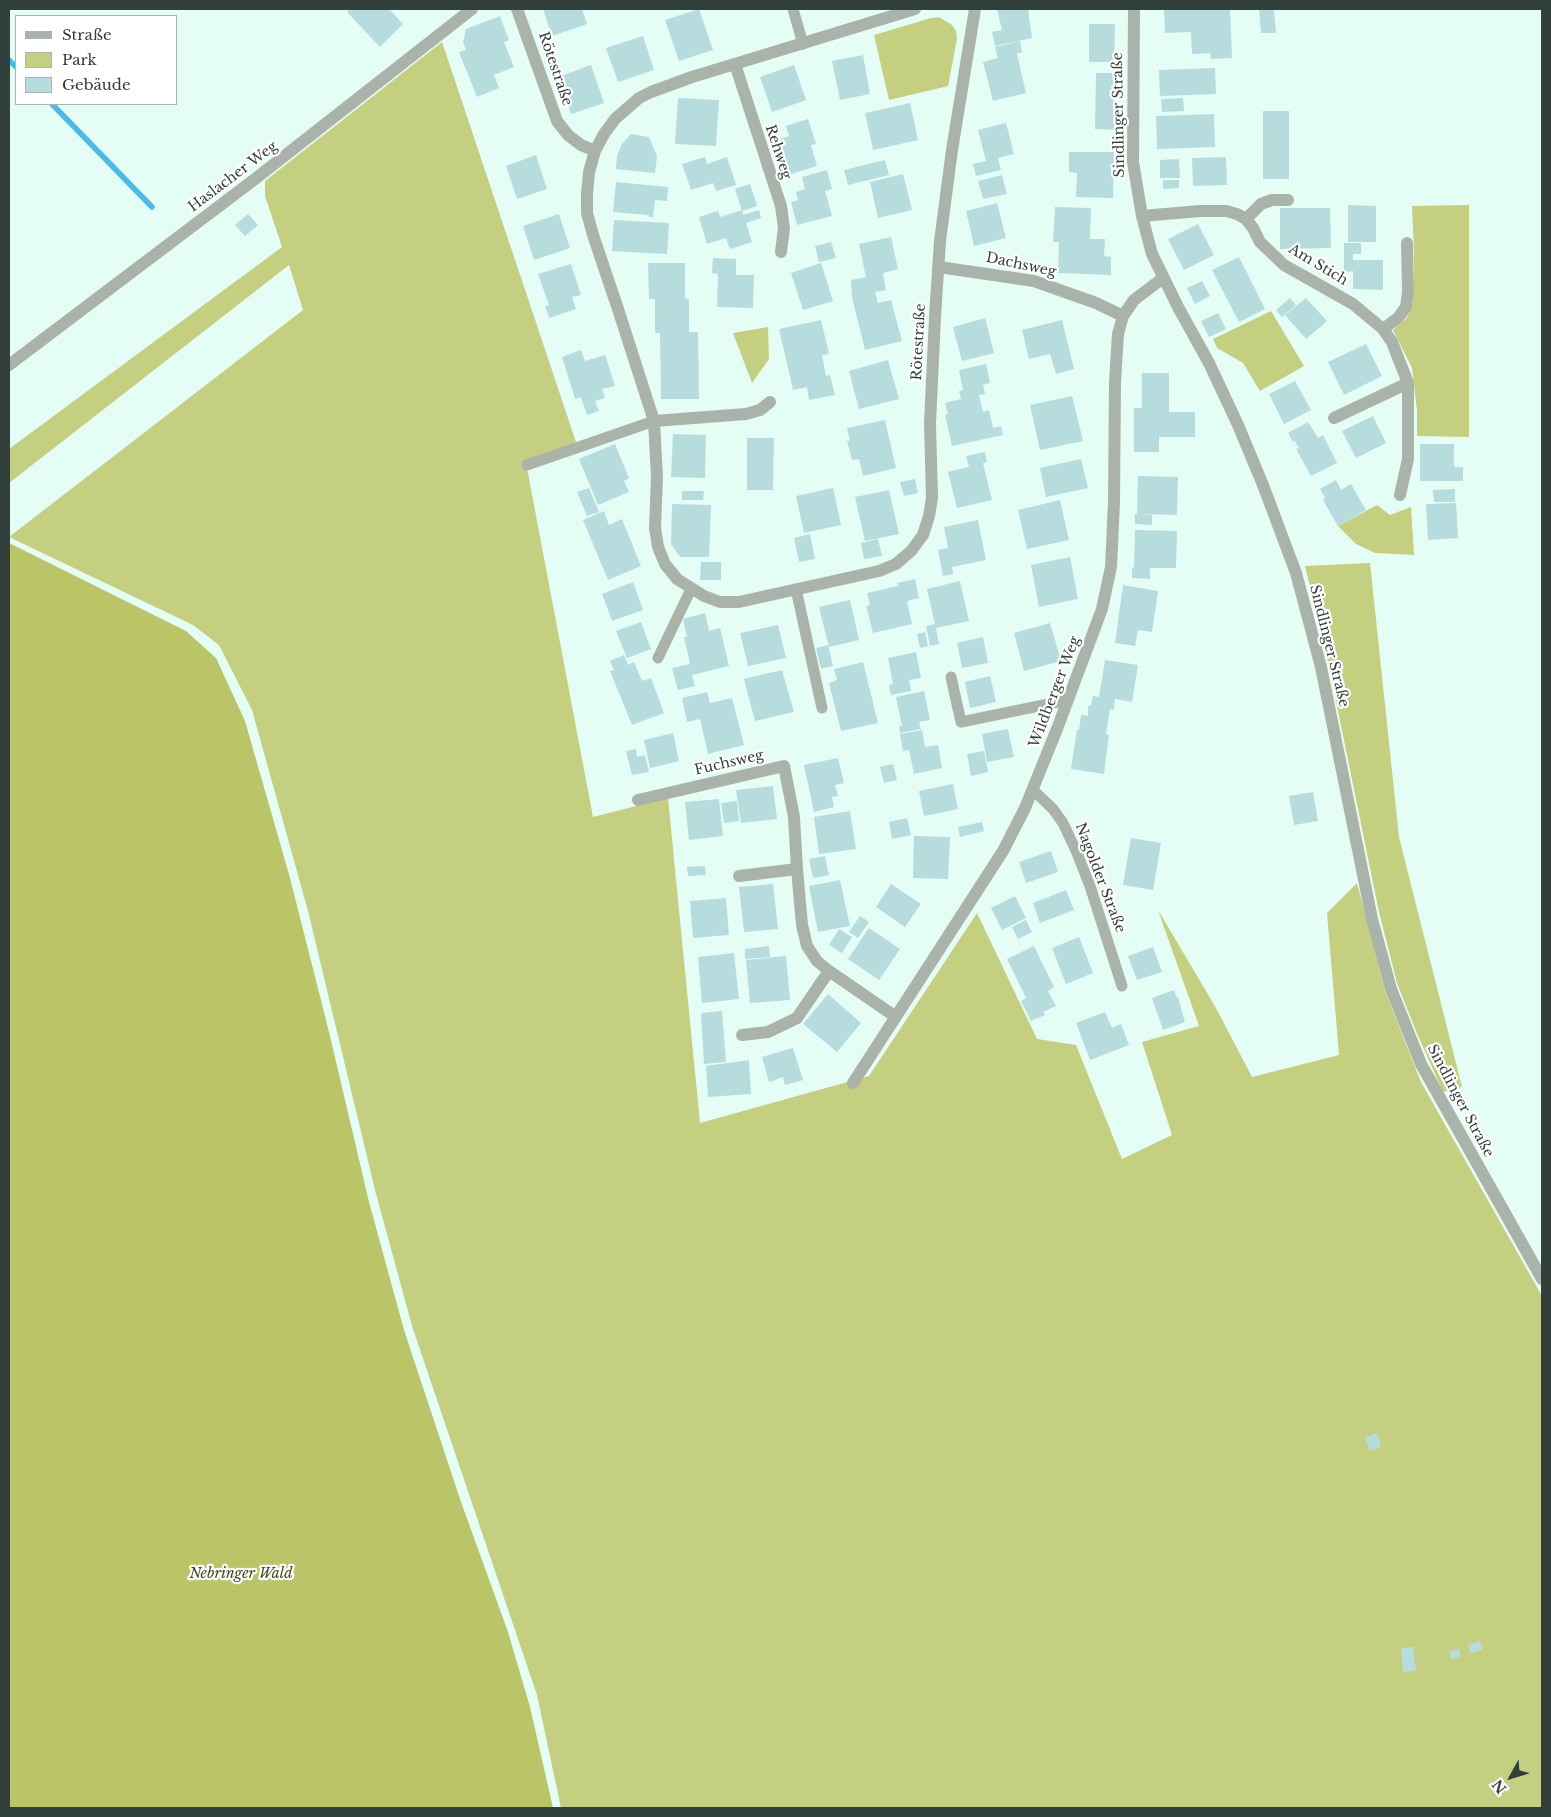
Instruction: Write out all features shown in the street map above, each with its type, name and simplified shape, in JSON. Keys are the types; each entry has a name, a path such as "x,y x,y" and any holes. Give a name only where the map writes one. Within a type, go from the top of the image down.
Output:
{"street":[{"name":"Haslacher Weg","path":"9,365 263,173 472,9"},
{"name":"Rötestraße","path":"517,9 557,121 568,135 581,145 595,151"},
{"name":"Rötestraße","path":"915,9 734,64 639,98 615,119 595,151 589,172 586,194 587,213 654,421 657,478 655,528 658,547 666,564 677,579 704,596 720,602 739,602 879,571 896,564 923,535 930,516 932,498 930,414 939,267 948,182 974,9"},
{"name":"Sindlinger Straße","path":"1134,9 1133,162 1142,216 1152,254 1209,363 1238,425 1296,573 1321,667 1372,919 1391,989 1421,1064 1542,1279"},
{"name":"Rehweg","path":"734,64 780,206 784,228 781,252"},
{"path":"1142,216 1200,211 1226,211 1246,219 1261,204 1272,200 1288,200"},
{"name":"Am Stich","path":"1246,219 1260,242 1284,265 1354,304 1383,329 1392,342 1408,383 1408,459 1400,495"},
{"path":"1383,329 1398,318 1406,307 1408,292 1407,243"},
{"name":"Dachsweg","path":"939,267 1034,281 1096,303 1123,316"},
{"name":"Wildberger Weg","path":"852,1084 1003,851 1033,790 1068,700 1099,617 1111,567 1118,334 1123,316 1134,300 1163,278"},
{"path":"1334,418 1408,383"},
{"path":"654,421 746,414 760,410 770,402"},
{"name":"Fuchsweg","path":"638,800 784,766 794,817 796,869 802,925 807,946 817,961 829,971 896,1017"},
{"path":"739,876 796,869"},
{"path":"742,1035 768,1032 796,1018 829,971"}],"lane":[{"path":"793,9 803,44"},
{"path":"527,465 654,421"},
{"path":"658,658 691,589"},
{"path":"796,589 822,708"},
{"path":"951,677 961,722 1068,700"},
{"name":"Nagolder Straße","path":"1033,790 1043,798 1058,816 1077,853 1090,886 1122,986"}],"green space":[{"path":"939,17 952,25 956,31 957,39 948,86 889,100 874,35"},
{"path":"442,42 576,442 527,468 593,817 668,798 700,1123 869,1076 977,913 1037,1039 1076,1045 1122,1159 1172,1135 1142,1042 1199,1026 1158,910 1216,1008 1252,1077 1339,1055 1327,913 1357,883 1385,991 1421,1082 1542,1296 1542,1808 561,1808 537,1695 412,1326 375,1190 308,911 252,710 219,645 193,625 9,537 303,310 289,265 9,483 9,449 282,247 265,196 265,181"},
{"path":"1469,205 1469,437 1417,436 1417,411 1412,368 1393,330 1406,319 1412,307 1414,254 1412,206"},
{"path":"1271,311 1304,366 1260,391 1243,363 1217,348 1213,339"},
{"path":"768,327 769,359 752,383 733,333"},
{"path":"1377,505 1390,515 1411,507 1414,555 1375,553 1356,544 1338,526"},
{"name":"Nebringer Wald","path":"9,543 186,631 216,658 245,721 290,878 369,1202 404,1330 461,1502 508,1632 530,1707 553,1808 9,1808"},
{"path":"1370,563 1399,837 1462,1087 1443,1092 1397,983 1379,912 1328,662 1305,566"}],"building":[{"path":"350,9 389,9 403,24 380,47 347,12"},
{"path":"543,9 582,9 587,24 552,36"},
{"path":"699,9 713,50 679,61 665,20"},
{"path":"997,9 1028,9 1032,38 995,46 992,32 1002,30"},
{"path":"1164,9 1230,9 1232,58 1211,59 1210,53 1192,54 1191,32 1165,33"},
{"path":"1259,9 1274,9 1276,33 1261,33"},
{"path":"500,16 509,40 504,42 514,67 494,75 499,88 477,97 459,52 466,50 463,42 466,29"},
{"path":"1089,24 1115,24 1114,62 1089,62"},
{"path":"643,36 654,70 618,82 606,48"},
{"path":"1020,41 1022,52 1017,54 1026,93 993,101 983,62 998,58 995,47"},
{"path":"863,55 870,94 840,100 832,61"},
{"path":"591,65 604,103 571,114 558,77"},
{"path":"794,65 806,100 772,112 760,77"},
{"path":"1215,68 1216,94 1160,96 1159,70"},
{"path":"1096,73 1115,73 1114,130 1095,129"},
{"path":"678,98 719,100 716,146 675,144"},
{"path":"1183,98 1184,111 1162,112 1161,99"},
{"path":"910,103 918,140 873,150 865,113"},
{"path":"1263,111 1289,111 1289,179 1263,179"},
{"path":"1214,114 1215,147 1157,149 1156,116"},
{"path":"808,119 816,144 811,145 817,166 785,176 773,141 789,136 786,126"},
{"path":"1006,123 1014,154 998,158 1001,170 976,176 973,164 986,161 978,130"},
{"path":"631,134 649,137 657,156 655,173 616,169 617,156 622,144"},
{"path":"1069,152 1114,152 1113,198 1076,197 1077,173 1069,172"},
{"path":"536,155 547,189 517,199 506,166"},
{"path":"705,157 707,164 727,157 736,185 716,191 713,183 691,190 682,164"},
{"path":"1226,157 1227,185 1193,186 1192,158"},
{"path":"1179,159 1180,178 1160,178 1160,160"},
{"path":"885,160 889,175 848,185 844,170"},
{"path":"827,170 832,189 825,191 832,216 797,225 791,202 798,200 796,192 805,189 802,177"},
{"path":"903,174 912,210 878,218 870,182"},
{"path":"1002,175 1007,194 983,199 978,181"},
{"path":"1163,180 1179,180 1179,188 1163,189"},
{"path":"616,182 668,187 667,201 655,200 653,217 613,212"},
{"path":"750,184 757,206 742,211 735,189"},
{"path":"997,203 1006,238 974,246 966,211"},
{"path":"1348,205 1376,206 1376,242 1348,242"},
{"path":"1055,207 1091,208 1090,239 1105,239 1104,256 1111,257 1111,275 1058,273 1059,242 1053,242"},
{"path":"1280,208 1330,208 1331,248 1280,249"},
{"path":"742,210 743,215 759,210 761,218 746,223 752,242 730,249 726,238 707,244 699,217 718,211 720,217"},
{"path":"248,214 258,225 245,236 235,225"},
{"path":"559,214 570,248 534,260 523,226"},
{"path":"614,220 669,223 667,254 612,251"},
{"path":"1198,224 1214,255 1184,270 1168,239"},
{"path":"891,237 898,269 883,273 886,290 875,292 878,303 891,300 902,341 865,350 852,298 851,280 866,277 859,244"},
{"path":"831,242 836,258 819,262 815,246"},
{"path":"1344,243 1361,243 1361,254 1353,254 1353,260 1383,260 1383,290 1353,289 1353,271 1344,272"},
{"path":"1239,257 1265,309 1239,322 1212,270"},
{"path":"713,258 736,259 736,275 754,275 753,308 717,307 718,274 712,273"},
{"path":"648,263 685,263 685,298 689,299 689,332 698,332 699,399 661,399 660,333 655,333 655,299 649,299"},
{"path":"821,263 833,301 803,310 791,273"},
{"path":"571,264 581,295 572,297 576,309 549,318 545,306 549,305 538,274"},
{"path":"1202,281 1210,296 1195,304 1187,288"},
{"path":"1290,298 1296,305 1282,317 1276,310"},
{"path":"1306,298 1327,321 1306,339 1285,315"},
{"path":"1218,313 1226,329 1209,337 1201,321"},
{"path":"985,318 994,353 962,361 953,327"},
{"path":"821,320 829,354 822,355 826,376 830,375 835,395 809,400 807,387 793,390 779,329"},
{"path":"1062,320 1074,369 1056,374 1050,354 1029,359 1022,330"},
{"path":"1366,344 1382,376 1344,395 1328,362"},
{"path":"581,350 585,361 605,355 615,386 602,389 605,398 595,401 599,411 587,415 581,397 575,399 562,357"},
{"path":"888,360 899,399 859,409 849,371"},
{"path":"986,364 990,383 983,385 985,394 979,395 983,412 989,410 993,428 1001,426 1003,435 952,446 945,415 948,414 945,403 961,399 959,391 963,390 959,370"},
{"path":"1142,373 1169,373 1169,412 1195,412 1195,437 1159,437 1159,452 1134,452 1134,408 1142,408"},
{"path":"1295,381 1311,410 1284,424 1269,394"},
{"path":"1072,396 1083,441 1040,450 1030,405"},
{"path":"1373,416 1386,443 1356,458 1342,431"},
{"path":"885,420 896,468 863,476 859,459 852,460 847,441 850,441 847,428"},
{"path":"1308,422 1318,438 1323,435 1337,463 1311,476 1296,449 1299,448 1288,433"},
{"path":"673,434 706,435 705,478 671,477"},
{"path":"747,438 774,438 773,490 747,490"},
{"path":"615,444 629,478 624,481 629,492 598,505 579,459"},
{"path":"1420,444 1454,444 1454,467 1463,467 1463,481 1420,481"},
{"path":"985,452 987,462 983,463 992,500 957,508 948,472 969,467 966,456"},
{"path":"1081,459 1088,488 1046,497 1040,468"},
{"path":"1138,476 1178,477 1177,515 1141,514 1152,515 1152,525 1135,524"},
{"path":"915,479 918,493 904,496 900,482"},
{"path":"1336,480 1341,490 1351,484 1366,510 1338,526 1323,500 1325,498 1320,489"},
{"path":"589,488 599,512 587,516 577,492"},
{"path":"833,488 841,525 804,533 796,496"},
{"path":"1455,489 1455,502 1434,502 1433,490"},
{"path":"889,490 899,534 865,541 855,497"},
{"path":"682,491 704,491 703,500 682,500"},
{"path":"1060,500 1069,540 1027,549 1018,510"},
{"path":"1456,503 1458,538 1428,540 1426,504"},
{"path":"672,504 711,505 709,557 680,557 671,544"},
{"path":"604,511 609,525 622,519 641,566 608,580 583,520"},
{"path":"978,520 986,560 952,567 953,574 943,576 938,550 948,548 944,527"},
{"path":"1135,530 1177,531 1176,568 1150,568 1150,579 1132,578"},
{"path":"810,534 815,559 799,562 794,538"},
{"path":"878,539 882,556 864,559 861,543"},
{"path":"1070,557 1078,599 1039,607 1031,565"},
{"path":"701,562 721,562 721,580 700,580"},
{"path":"915,579 919,598 907,601 912,624 873,633 866,606 870,605 867,593 898,586 897,583"},
{"path":"960,581 969,621 936,628 939,644 930,646 926,626 935,624 927,589"},
{"path":"633,582 643,610 612,621 602,594"},
{"path":"1123,585 1158,591 1152,632 1138,630 1135,646 1115,643"},
{"path":"850,600 859,640 829,647 819,607"},
{"path":"705,613 709,631 720,628 729,666 692,675 695,686 678,690 672,668 690,664 684,637 687,637 683,619"},
{"path":"641,622 651,649 627,658 616,631"},
{"path":"1050,623 1061,661 1024,671 1014,633"},
{"path":"778,625 786,658 748,666 740,633"},
{"path":"925,632 928,646 920,648 917,634"},
{"path":"983,637 988,663 962,668 957,643"},
{"path":"828,645 833,666 821,669 816,648"},
{"path":"916,652 921,678 909,680 911,691 891,695 889,685 893,684 888,658"},
{"path":"624,655 628,665 634,662 642,681 651,678 664,713 632,725 610,671 614,670 610,661"},
{"path":"1105,660 1138,665 1132,702 1115,699 1114,710 1110,709 1106,734 1109,735 1104,774 1071,769 1081,715 1088,716 1088,706 1091,706 1093,696 1099,697"},
{"path":"863,662 878,723 841,731 829,683 837,680 834,669"},
{"path":"782,670 794,712 755,721 744,679"},
{"path":"990,676 996,702 970,708 965,682"},
{"path":"924,691 930,720 919,722 921,729 900,733 899,726 902,726 896,697"},
{"path":"707,692 710,703 732,698 744,745 708,754 700,719 687,722 682,698"},
{"path":"1008,729 1014,757 987,762 982,734"},
{"path":"922,730 925,747 938,745 942,768 914,774 909,750 903,751 900,734"},
{"path":"673,733 679,761 650,768 644,740"},
{"path":"636,749 637,757 645,755 649,772 632,775 626,751"},
{"path":"984,751 988,772 971,776 967,754"},
{"path":"838,758 844,783 835,785 838,796 832,797 834,807 814,812 804,765"},
{"path":"893,764 897,780 884,783 880,767"},
{"path":"953,784 958,809 924,816 919,791"},
{"path":"773,786 777,819 741,823 736,790"},
{"path":"1313,792 1318,821 1294,825 1289,796"},
{"path":"719,799 723,836 689,840 685,802"},
{"path":"737,801 739,821 724,823 721,803"},
{"path":"850,811 856,849 819,854 814,817"},
{"path":"907,818 911,835 892,839 889,822"},
{"path":"982,822 984,831 960,837 958,827"},
{"path":"914,836 950,837 948,879 913,878"},
{"path":"1131,838 1161,843 1153,890 1123,885"},
{"path":"1051,851 1058,872 1026,883 1019,862"},
{"path":"825,856 829,875 813,878 809,859"},
{"path":"705,866 706,875 688,876 687,867"},
{"path":"840,880 850,926 818,932 809,886"},
{"path":"773,884 778,929 744,932 739,887"},
{"path":"891,884 921,904 905,927 876,907"},
{"path":"1066,890 1074,910 1040,923 1033,903"},
{"path":"1015,896 1026,918 1002,930 991,908"},
{"path":"726,898 729,935 693,938 690,901"},
{"path":"860,916 869,922 858,938 849,932"},
{"path":"1026,920 1032,932 1018,939 1012,927"},
{"path":"869,928 900,949 879,980 848,959"},
{"path":"839,929 852,937 842,953 829,945"},
{"path":"1079,937 1093,973 1066,984 1052,948"},
{"path":"769,946 770,957 745,959 745,949"},
{"path":"1034,946 1054,987 1048,991 1056,1006 1043,1012 1045,1015 1031,1021 1021,1001 1026,998 1007,959"},
{"path":"1153,947 1162,972 1137,980 1128,956"},
{"path":"734,953 739,999 702,1003 698,957"},
{"path":"786,956 790,1000 750,1003 746,960"},
{"path":"1174,990 1178,997 1185,1022 1163,1030 1152,998"},
{"path":"828,994 861,1023 837,1052 803,1024"},
{"path":"722,1011 726,1062 704,1064 701,1013"},
{"path":"1105,1012 1112,1028 1121,1024 1129,1045 1090,1060 1076,1023"},
{"path":"793,1048 803,1080 785,1085 783,1077 769,1082 762,1057"},
{"path":"749,1060 751,1094 708,1097 706,1066"},
{"path":"1377,1433 1381,1447 1369,1451 1365,1437"},
{"path":"1480,1641 1483,1650 1471,1653 1468,1645"},
{"path":"1413,1647 1416,1671 1403,1672 1401,1648"},
{"path":"1459,1649 1461,1656 1451,1659 1449,1651"}],"waterway":[{"path":"9,60 15,66"},
{"path":"53,105 152,207"}]}
